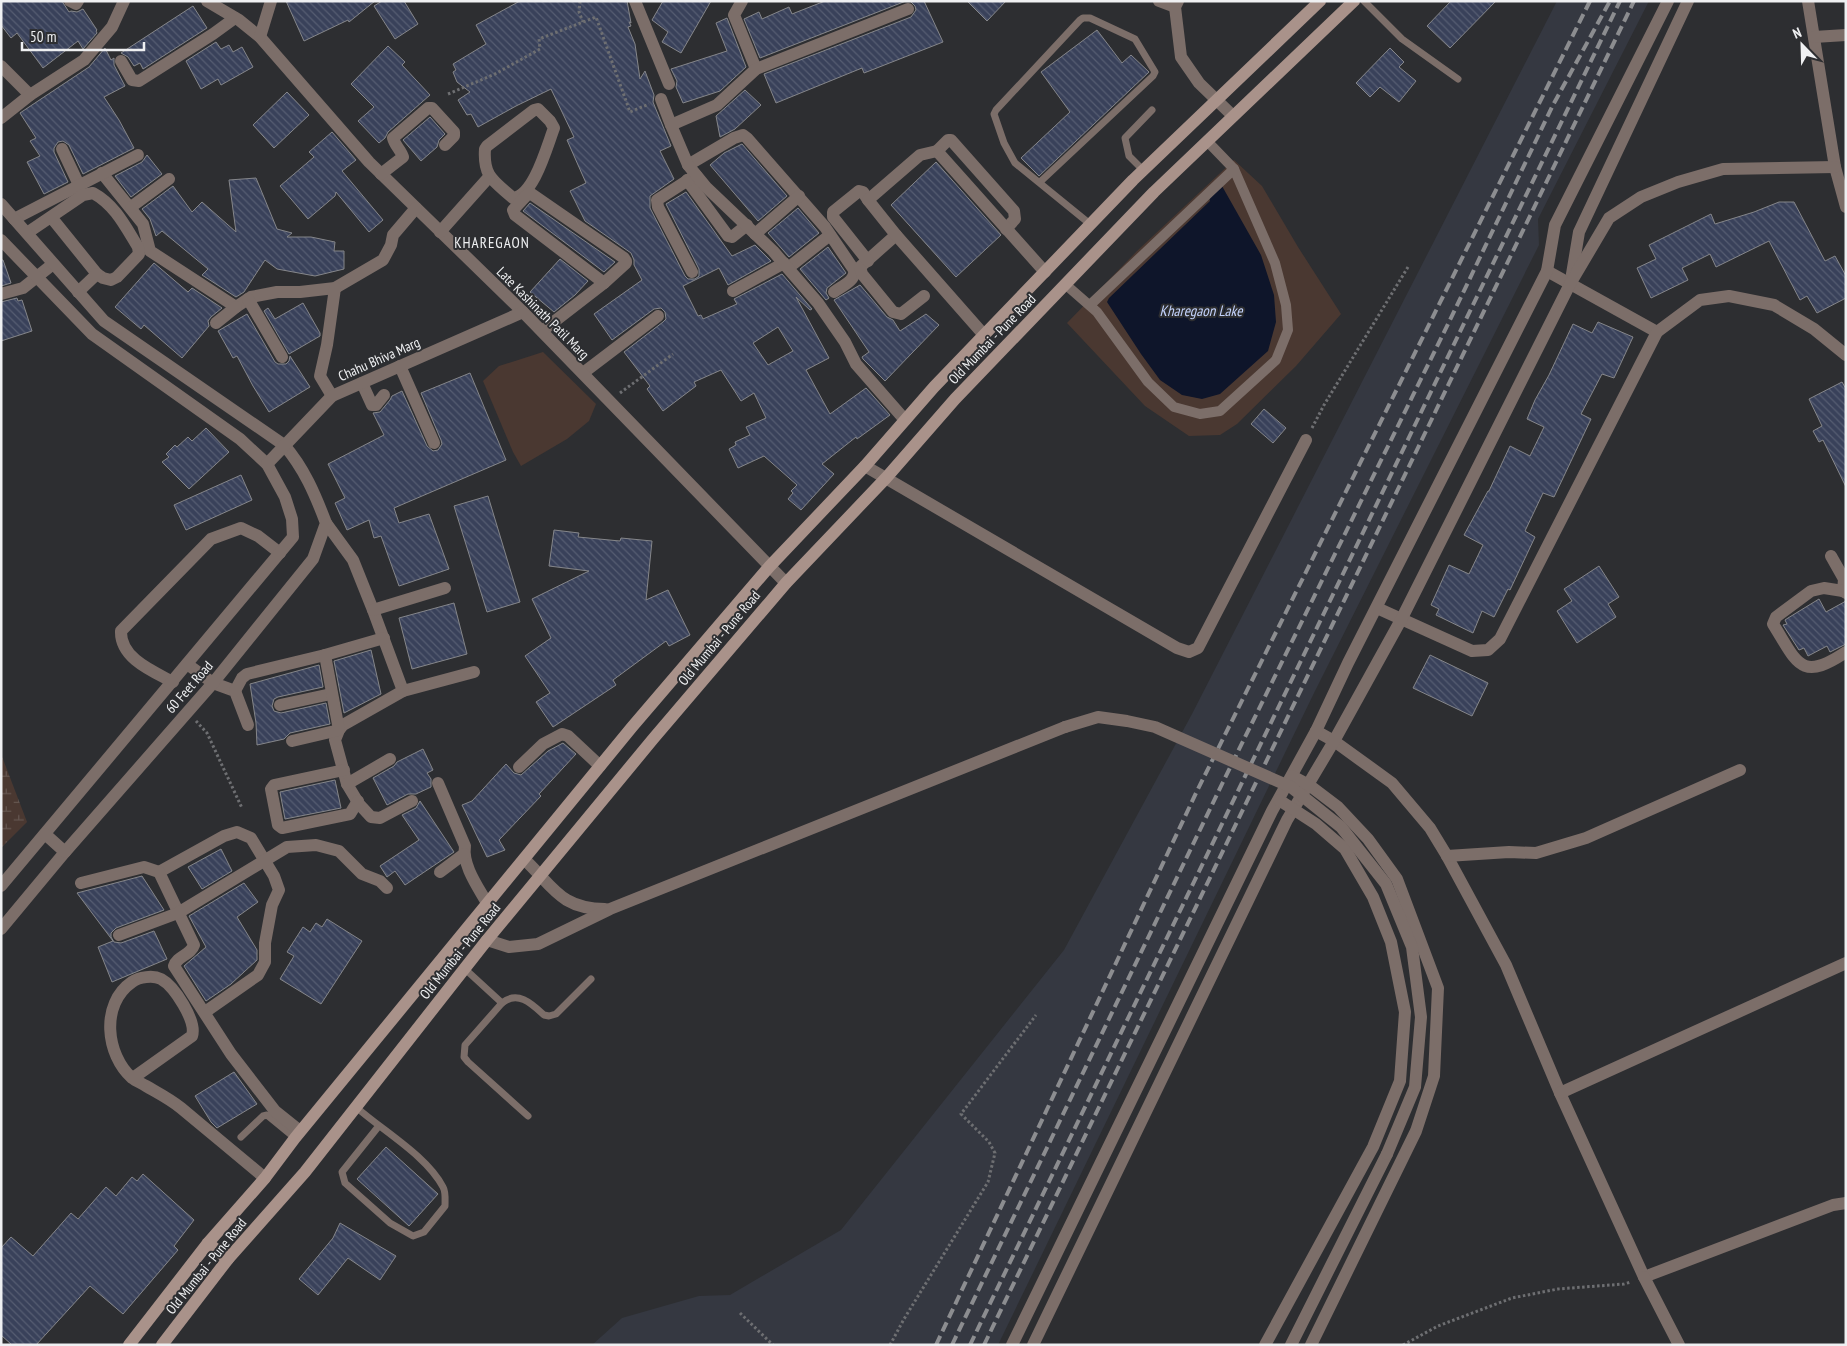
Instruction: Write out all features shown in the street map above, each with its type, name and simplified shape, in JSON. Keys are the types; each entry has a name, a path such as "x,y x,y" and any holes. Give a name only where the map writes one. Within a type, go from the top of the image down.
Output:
{"main road":[{"name":"Old Mumbai - Pune Road","path":"129,1345 208,1243 265,1178 298,1134 600,766 769,567 865,466 934,387 1090,224 1143,170 1320,1"},
{"name":"Old Mumbai - Pune Road","path":"162,1345 228,1259 305,1172 541,874 786,583 886,478 955,399 1065,284 1154,192 1345,4"},
{"path":"208,1243 228,1259"}],"street":[{"path":"70,1 76,4 78,1"},
{"path":"2,116 30,94 84,60 112,27 124,1"},
{"name":"Late Kashinath Patil Marg","path":"208,1 260,37 369,162 542,331 786,583"},
{"path":"260,37 271,1"},
{"path":"636,1 669,84"},
{"path":"742,1 734,15 756,69"},
{"path":"1159,1 1176,4 1181,58 1199,83 1233,116"},
{"path":"1012,1345 1278,800 1316,731 1547,271 1555,224 1668,1"},
{"path":"1570,284 1580,232 1688,1"},
{"path":"1808,1 1835,167 1846,207"},
{"path":"671,125 717,106 756,69 908,9"},
{"path":"121,61 132,80 139,81 235,18"},
{"path":"1814,37 1846,35"},
{"path":"1,66 30,94"},
{"path":"662,99 690,173 728,236 751,229 800,196"},
{"path":"382,174 403,157 393,138 428,108 432,108 454,132 454,136 445,145"},
{"path":"534,110 541,111 554,128 532,183 518,198 513,198 489,177 486,171 485,154 487,146 534,110"},
{"path":"692,272 658,207 657,200 734,138 743,135 800,196 854,270 853,278 834,292"},
{"path":"868,200 920,155 936,151 948,140 951,140 1014,212 1015,219 1006,229"},
{"path":"1065,284 1098,312 1148,382 1174,407 1200,414 1220,411 1276,360 1288,330 1286,306 1275,263 1234,169 1207,141"},
{"path":"62,149 79,185"},
{"path":"936,151 1045,272"},
{"path":"14,219 138,155"},
{"path":"1033,1345 1283,829 1402,618 1570,284 1609,218 1641,197 1678,182 1723,169 1835,167"},
{"path":"1090,305 1234,169"},
{"path":"102,173 143,224 150,251 236,306"},
{"path":"690,173 751,229 786,266 818,303 845,342 856,364 906,420"},
{"path":"440,232 489,177"},
{"path":"131,207 169,179"},
{"path":"868,260 833,216 833,212 859,191 863,192 896,235 984,335"},
{"path":"27,233 83,195 93,193 104,199 114,209 138,247 139,254 117,277 111,280 103,278 97,274 51,217"},
{"path":"542,331 604,283 626,264 626,259 530,194 527,195 513,210 515,215 604,283"},
{"path":"1,204 104,321 284,445 296,459 313,488 326,523 352,560 384,638 403,691"},
{"path":"216,323 236,306 251,297 277,292 300,292 334,288 383,260 391,245 392,235 416,208"},
{"path":"733,291 786,266 830,235"},
{"path":"896,235 860,267 862,274 894,312 901,314 924,296"},
{"name":"60 Feet Road","path":"1,240 92,334 240,439 267,464 285,497 292,518 294,537 1,886"},
{"path":"1,294 23,288 53,264"},
{"path":"1547,271 1657,332"},
{"path":"78,292 97,274"},
{"path":"332,396 320,376 327,345 334,288"},
{"path":"1377,608 1472,651 1488,650 1500,639 1657,332 1700,300 1729,296 1774,305 1814,329 1846,355"},
{"path":"248,299 282,358"},
{"name":"Chahu Bhiva Marg","path":"267,464 332,396 523,312"},
{"path":"583,373 658,316"},
{"path":"400,366 434,444"},
{"path":"362,383 372,406 376,405 384,396"},
{"path":"865,466 1177,648 1189,652 1198,648 1306,440"},
{"name":"60 Feet Road","path":"1,929 65,852 213,684 313,559 326,523"},
{"path":"173,682 147,668 126,651 121,639 122,630 211,539 241,528 258,536 280,553"},
{"path":"1831,556 1844,579 1844,592 1824,588 1811,591 1776,617 1773,624 1797,662 1807,668 1817,667 1836,659 1846,652"},
{"path":"373,610 444,588"},
{"path":"248,725 235,691 242,678 247,674 384,638"},
{"path":"325,655 339,730"},
{"path":"187,664 213,684 235,691"},
{"path":"412,801 380,818 371,816 358,802 348,784 335,740 339,730 343,725 403,691 474,672"},
{"path":"280,705 331,694"},
{"path":"487,940 510,947 538,944 610,908 1066,727 1098,717 1155,727 1291,787 1341,827 1386,884 1412,947 1421,1017 1415,1088 1387,1154 1291,1345"},
{"path":"292,741 339,730"},
{"path":"1316,731 1334,740 1392,783 1430,828 1448,856 1506,965 1560,1093 1644,1277 1679,1345"},
{"path":"519,766 543,744 562,734 568,736 600,766"},
{"path":"348,784 390,759"},
{"path":"344,770 274,785 270,789 278,825 282,828 350,814 358,802"},
{"path":"1448,856 1509,852 1536,853 1562,846 1586,838 1740,770"},
{"path":"1292,776 1309,785 1338,807 1368,839 1397,879 1438,988 1434,1076 1416,1131 1311,1345"},
{"path":"438,783 465,846 464,854 487,904"},
{"path":"1308,818 1324,796"},
{"path":"1265,1345 1373,1147 1400,1081 1405,1012 1391,942 1373,896 1345,849 1308,818 1278,800"},
{"path":"159,872 224,836 238,832 251,838 274,876 279,890 272,905 265,943 266,962 258,975 205,1012"},
{"path":"45,834 65,852"},
{"path":"119,935 178,913 287,847 316,845 339,851 362,874 380,881 387,888"},
{"path":"440,872 464,854"},
{"path":"524,859 541,874 553,891 570,903 589,909 610,908"},
{"path":"81,883 144,867 159,872 194,945 193,949 175,962 174,966 231,1054 275,1111 298,1134"},
{"path":"1560,1093 1846,963"},
{"path":"133,1078 192,1036 194,1030 183,1004 169,985 159,978 144,977 130,983 121,992 109,1022 116,1056 133,1078 171,1100 265,1178"},
{"path":"1644,1277 1846,1203"}],"lane":[{"path":"1364,1 1402,39 1458,79"},
{"path":"1040,182 1154,76 1155,72 1135,39 1090,18 1083,18 994,114 1004,143 1015,163 1090,224"},
{"path":"1143,170 1129,156 1125,138 1152,110"},
{"path":"465,969 502,1003"},
{"path":"528,1116 468,1062 464,1057 465,1045 508,998 524,998 544,1015 549,1016 556,1014 591,979"},
{"path":"356,1107 426,1163 445,1189 445,1206 424,1232 413,1236 390,1223 345,1183 342,1172 378,1126"},
{"path":"241,1137 263,1116 267,1116 298,1134"}],"path":[{"path":"580,1 579,12 582,22"},
{"path":"448,94 495,74 540,49 539,39 596,17 630,112 662,99"},
{"path":"1306,440 1324,405 1408,267"},
{"path":"609,401 673,354"},
{"path":"188,711 207,733 242,808"},
{"path":"890,1345 988,1182 995,1153 989,1142 961,1114 1036,1015"},
{"path":"1403,1345 1438,1326 1512,1298 1558,1289 1624,1284 1644,1277"},
{"path":"740,1313 773,1345"}],"shaded area":[{"path":"1557,1 1649,1 1538,219 1539,245 1314,693 998,1345 592,1345 622,1318 699,1296 730,1295 841,1230 1064,950 1192,714"}],"green space":[{"path":"1234,160 1262,186 1341,314 1296,366 1237,424 1220,435 1189,436 1145,406 1067,323 1137,251"},
{"path":"543,352 596,404 589,421 567,439 521,466 513,452 483,381 499,366"},
{"path":"1,754 27,822 1,848"}],"water":[{"name":"Kharegaon Lake","path":"1222,186 1261,255 1274,295 1276,322 1268,351 1220,394 1202,399 1182,395 1160,380 1107,302 1210,201 1209,197"}],"building":[{"path":"1,1 62,1 69,12 77,12 83,9 97,30 97,33 83,49 78,41 43,68 17,33 11,38 1,25"},
{"path":"286,1 375,1 349,22 348,20 304,41"},
{"path":"382,1 404,1 418,24 395,39 374,6"},
{"path":"520,1 627,1 631,23 629,22 631,26 628,27 635,44 640,79 645,71 654,95 653,102 671,146 660,151 674,179 650,196 650,208 685,276 688,279 695,279 699,276 699,269 666,204 686,192 732,256 755,245 771,261 728,285 719,268 683,286 698,316 701,315 703,319 737,304 734,299 782,274 812,309 810,310 796,297 829,358 806,370 830,414 866,388 890,415 857,439 856,437 822,464 834,474 801,510 788,499 793,493 791,491 797,485 764,456 738,468 729,449 736,445 735,442 750,435 746,427 766,418 754,393 741,401 721,370 694,382 696,386 663,411 647,389 650,386 624,352 663,322 666,319 665,312 661,308 654,309 612,340 594,314 642,280 634,265 634,260 631,253 585,221 570,191 586,183 567,140 574,137 551,89 478,127 471,114 467,115 458,100 470,92 457,82 453,72 456,70 453,64 486,44 476,25","holes":["778,327 793,351 768,365 753,343"]},
{"path":"663,1 711,1 681,53 662,42 668,32 652,20"},
{"path":"825,1 906,1 760,58 744,19 759,12 762,19 789,7 792,14"},
{"path":"910,1 924,1 943,42 864,73 862,68 776,103 764,74 911,17 916,10"},
{"path":"967,1 1006,1 987,21"},
{"path":"1451,1 1496,1 1450,48 1427,26"},
{"path":"193,6 207,28 143,69 140,63 134,66 128,57 121,53"},
{"path":"727,18 746,67 720,91 683,103 676,87 677,81 671,69 727,51 716,23"},
{"path":"1097,30 1122,63 1131,55 1149,72 1039,176 1021,158 1070,112 1041,72"},
{"path":"216,42 221,49 229,45 233,52 242,47 253,67 221,85 218,79 201,89 186,61"},
{"path":"388,46 405,62 402,65 430,95 388,132 379,143 358,121 374,107 351,84"},
{"path":"105,48 111,60 114,58 114,65 125,86 104,97 134,148 83,174 69,145 63,141 58,142 54,152 68,182 44,194 27,162 40,156 30,141 36,138 20,113 89,67"},
{"path":"1390,48 1404,62 1399,67 1416,81 1399,102 1380,87 1370,97 1356,83"},
{"path":"745,90 761,105 735,129 720,137 716,116"},
{"path":"287,92 309,115 274,148 253,125"},
{"path":"430,117 445,134 439,140 437,147 421,161 403,140"},
{"path":"332,132 356,160 342,171 383,220 369,232 336,192 335,196 308,219 280,186 314,157 309,152"},
{"path":"742,144 787,196 758,221 710,165 724,153"},
{"path":"147,155 162,174 131,197 115,176 142,162"},
{"path":"936,162 1001,235 956,277 891,205"},
{"path":"256,178 277,229 292,233 287,237 311,237 335,242 334,251 344,251 344,269 315,276 277,269 265,260 244,292 236,297 202,275 208,269 162,231 156,236 150,219 142,209 173,186 192,212 202,202 236,232 229,180"},
{"path":"1779,202 1794,202 1825,261 1835,256 1846,276 1846,298 1817,313 1807,296 1800,300 1769,241 1716,267 1710,254 1682,268 1688,280 1651,298 1637,268 1656,259 1649,245 1711,214 1715,224"},
{"path":"530,203 615,262 604,272 523,211"},
{"path":"798,208 819,233 789,257 768,233"},
{"path":"828,247 846,273 827,288 826,293 829,298 826,300 800,269"},
{"path":"560,259 588,281 575,295 554,312 530,292"},
{"path":"1,260 3,260 11,283 1,286"},
{"path":"154,263 188,292 192,288 222,308 211,317 208,321 209,326 182,358 144,325 141,329 115,307"},
{"path":"860,285 887,317 893,320 900,331 926,314 939,325 885,381 863,359 862,357 869,352 834,300"},
{"path":"17,298 18,301 22,300 32,331 1,341 1,302"},
{"path":"303,303 320,336 289,354 264,311 268,308 275,319"},
{"path":"247,314 275,362 286,364 290,356 310,387 269,412 237,356 233,358 218,331"},
{"path":"1598,322 1633,337 1614,378 1602,374 1581,414 1591,419 1554,497 1543,493 1525,531 1535,537 1510,590 1508,589 1494,617 1482,611 1473,633 1436,615 1439,609 1431,605 1449,565 1469,574 1483,545 1464,535 1489,491 1510,446 1530,456 1544,427 1527,419 1573,324 1592,333"},
{"path":"470,373 506,460 394,508 399,523 429,514 449,569 399,586 381,536 374,538 369,520 347,530 335,503 345,498 328,464 384,435 373,413 380,412 392,396 402,391 427,446 433,451 438,450 442,444 441,440 421,393"},
{"path":"1842,382 1846,389 1846,487 1823,440 1819,442 1813,431 1822,426 1809,399"},
{"path":"1264,409 1286,428 1273,443 1251,424"},
{"path":"206,428 229,452 189,489 162,462 169,457 166,454 175,445 177,447 188,437 192,441"},
{"path":"241,475 252,500 186,530 174,505"},
{"path":"488,496 520,602 487,612 454,506"},
{"path":"554,530 579,533 578,537 620,541 621,538 652,541 646,600 668,590 690,635 669,646 666,641 613,680 616,685 553,727 536,702 550,693 525,656 551,638 532,599 589,571 549,566"},
{"path":"1599,566 1619,597 1608,604 1616,617 1577,643 1557,611 1572,601 1564,589"},
{"path":"1819,599 1826,612 1846,601 1846,644 1830,652 1827,646 1808,656 1804,648 1799,650 1783,625 1787,624 1785,620"},
{"path":"454,603 467,654 412,669 399,618"},
{"path":"371,650 381,694 344,713 334,661"},
{"path":"1430,655 1488,683 1472,716 1413,688"},
{"path":"319,665 323,687 278,697 274,699 272,706 274,711 281,713 326,703 330,724 290,733 284,739 257,745 256,723 250,684"},
{"path":"563,743 576,754 539,794 541,796 499,840 505,850 487,857 462,805 472,801 506,764 514,773 521,775 548,751"},
{"path":"423,749 433,770 427,773 431,779 431,787 416,794 408,794 387,805 373,778 394,766 397,762"},
{"path":"335,780 341,808 285,819 280,792"},
{"path":"420,801 454,852 405,885 395,871 387,877 380,866 419,840 402,815 416,808"},
{"path":"221,849 232,871 202,889 188,867"},
{"path":"142,876 164,910 116,928 111,933 111,937 114,942 121,943 154,931 167,959 112,982 98,947 113,941 77,893"},
{"path":"244,883 258,902 237,917 257,950 257,960 231,984 206,1001 184,966 206,947 189,916"},
{"path":"327,919 362,941 321,1004 280,979 294,956 287,952 303,927 310,932 316,923 322,927"},
{"path":"234,1072 257,1104 217,1128 211,1122 195,1096"},
{"path":"386,1147 438,1194 409,1226 357,1179"},
{"path":"143,1174 194,1220 174,1246 178,1250 123,1314 90,1286 36,1345 12,1345 1,1335 1,1248 11,1237 33,1256 71,1213 78,1219 106,1187 116,1196 132,1177 137,1181"},
{"path":"340,1223 396,1256 380,1280 348,1258 318,1295 299,1279 333,1238"}],"railway":[{"path":"936,1345 1197,791 1590,1"},
{"path":"952,1345 1223,782 1449,322 1553,105 1610,1"},
{"path":"970,1345 1620,1"},
{"path":"984,1345 1634,1"}],"district":[{"name":"KHAREGAON","path":"492,243"}]}
